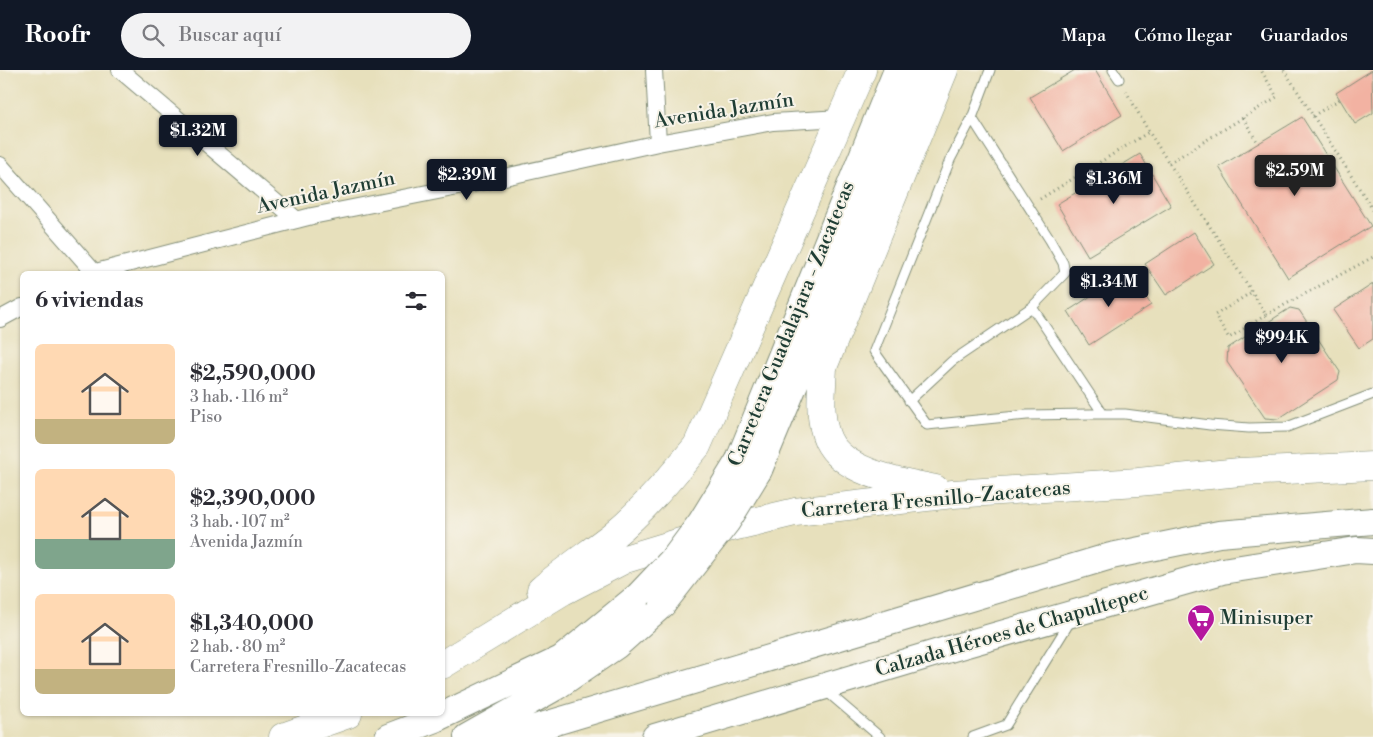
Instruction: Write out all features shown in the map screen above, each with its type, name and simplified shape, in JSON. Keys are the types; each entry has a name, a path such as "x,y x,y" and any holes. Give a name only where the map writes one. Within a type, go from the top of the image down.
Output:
{"highway":[{"path":"489,635 561,572 613,535 662,488 697,446 862,70"},
{"path":"944,70 822,367 821,411 829,441 844,458 857,467 891,479 954,494"},
{"name":"Carretera Fresnillo-Zacatecas","path":"445,663 563,591 634,556 795,512 954,494 1138,482 1240,472 1373,466"},
{"path":"283,737 342,716"}],"main road":[{"name":"Carretera Guadalajara - Zacatecas","path":"468,737 556,687 616,646 651,599 727,522 897,70"},
{"name":"Carretera Guadalajara - Zacatecas","path":"749,465 836,285 922,70"},
{"path":"505,737 1111,556 1219,534 1373,521"},
{"name":"Calzada Héroes de Chapultepec","path":"655,737 1222,571 1356,550 1373,551"},
{"name":"Carretera Guadalajara - Zacatecas","path":"445,714 561,659 651,599"},
{"name":"Carretera Guadalajara - Zacatecas","path":"388,737 441,716"}],"street":[{"path":"120,70 297,220"},
{"path":"654,70 658,143"},
{"name":"Avenida Jazmín","path":"98,271 297,220 473,184 658,143 773,122 841,118"},
{"path":"0,165 88,271"},
{"path":"0,319 20,308"}],"lane":[{"path":"990,70 972,118 950,160 874,351 928,425 1027,415 1125,414 1249,428 1287,426 1373,394"},
{"path":"1113,70 1119,79"},
{"path":"909,401 952,361 1032,307 1065,273 1063,263 972,118"},
{"path":"1032,307 1103,414"},
{"path":"973,737 1006,725 1075,613"},
{"path":"821,687 880,737"}],"path":[{"path":"1169,163 1277,97 1261,70"},
{"path":"1284,70 1373,210"},
{"path":"1119,79 1149,132 1266,315"},
{"path":"1313,116 1340,99"},
{"path":"1243,118 1258,143"},
{"path":"1028,206 1149,132"},
{"path":"1252,292 1215,315 1229,338 1266,315 1373,257"}],"building":[{"path":"1075,70 1095,70 1122,115 1063,151 1030,97"},
{"path":"1372,70 1373,113 1355,124 1336,93"},
{"path":"1302,117 1371,226 1288,278 1219,167"},
{"path":"1140,154 1171,206 1088,256 1057,204"},
{"path":"1194,232 1214,264 1166,295 1145,264"},
{"path":"1129,271 1151,305 1089,345 1068,311"},
{"path":"1373,284 1373,339 1359,348 1333,310"},
{"path":"1290,308 1299,310 1340,372 1338,380 1278,419 1265,418 1227,362 1228,348"}],"place":[{"name":"Minisuper","path":"1201,642"}]}
